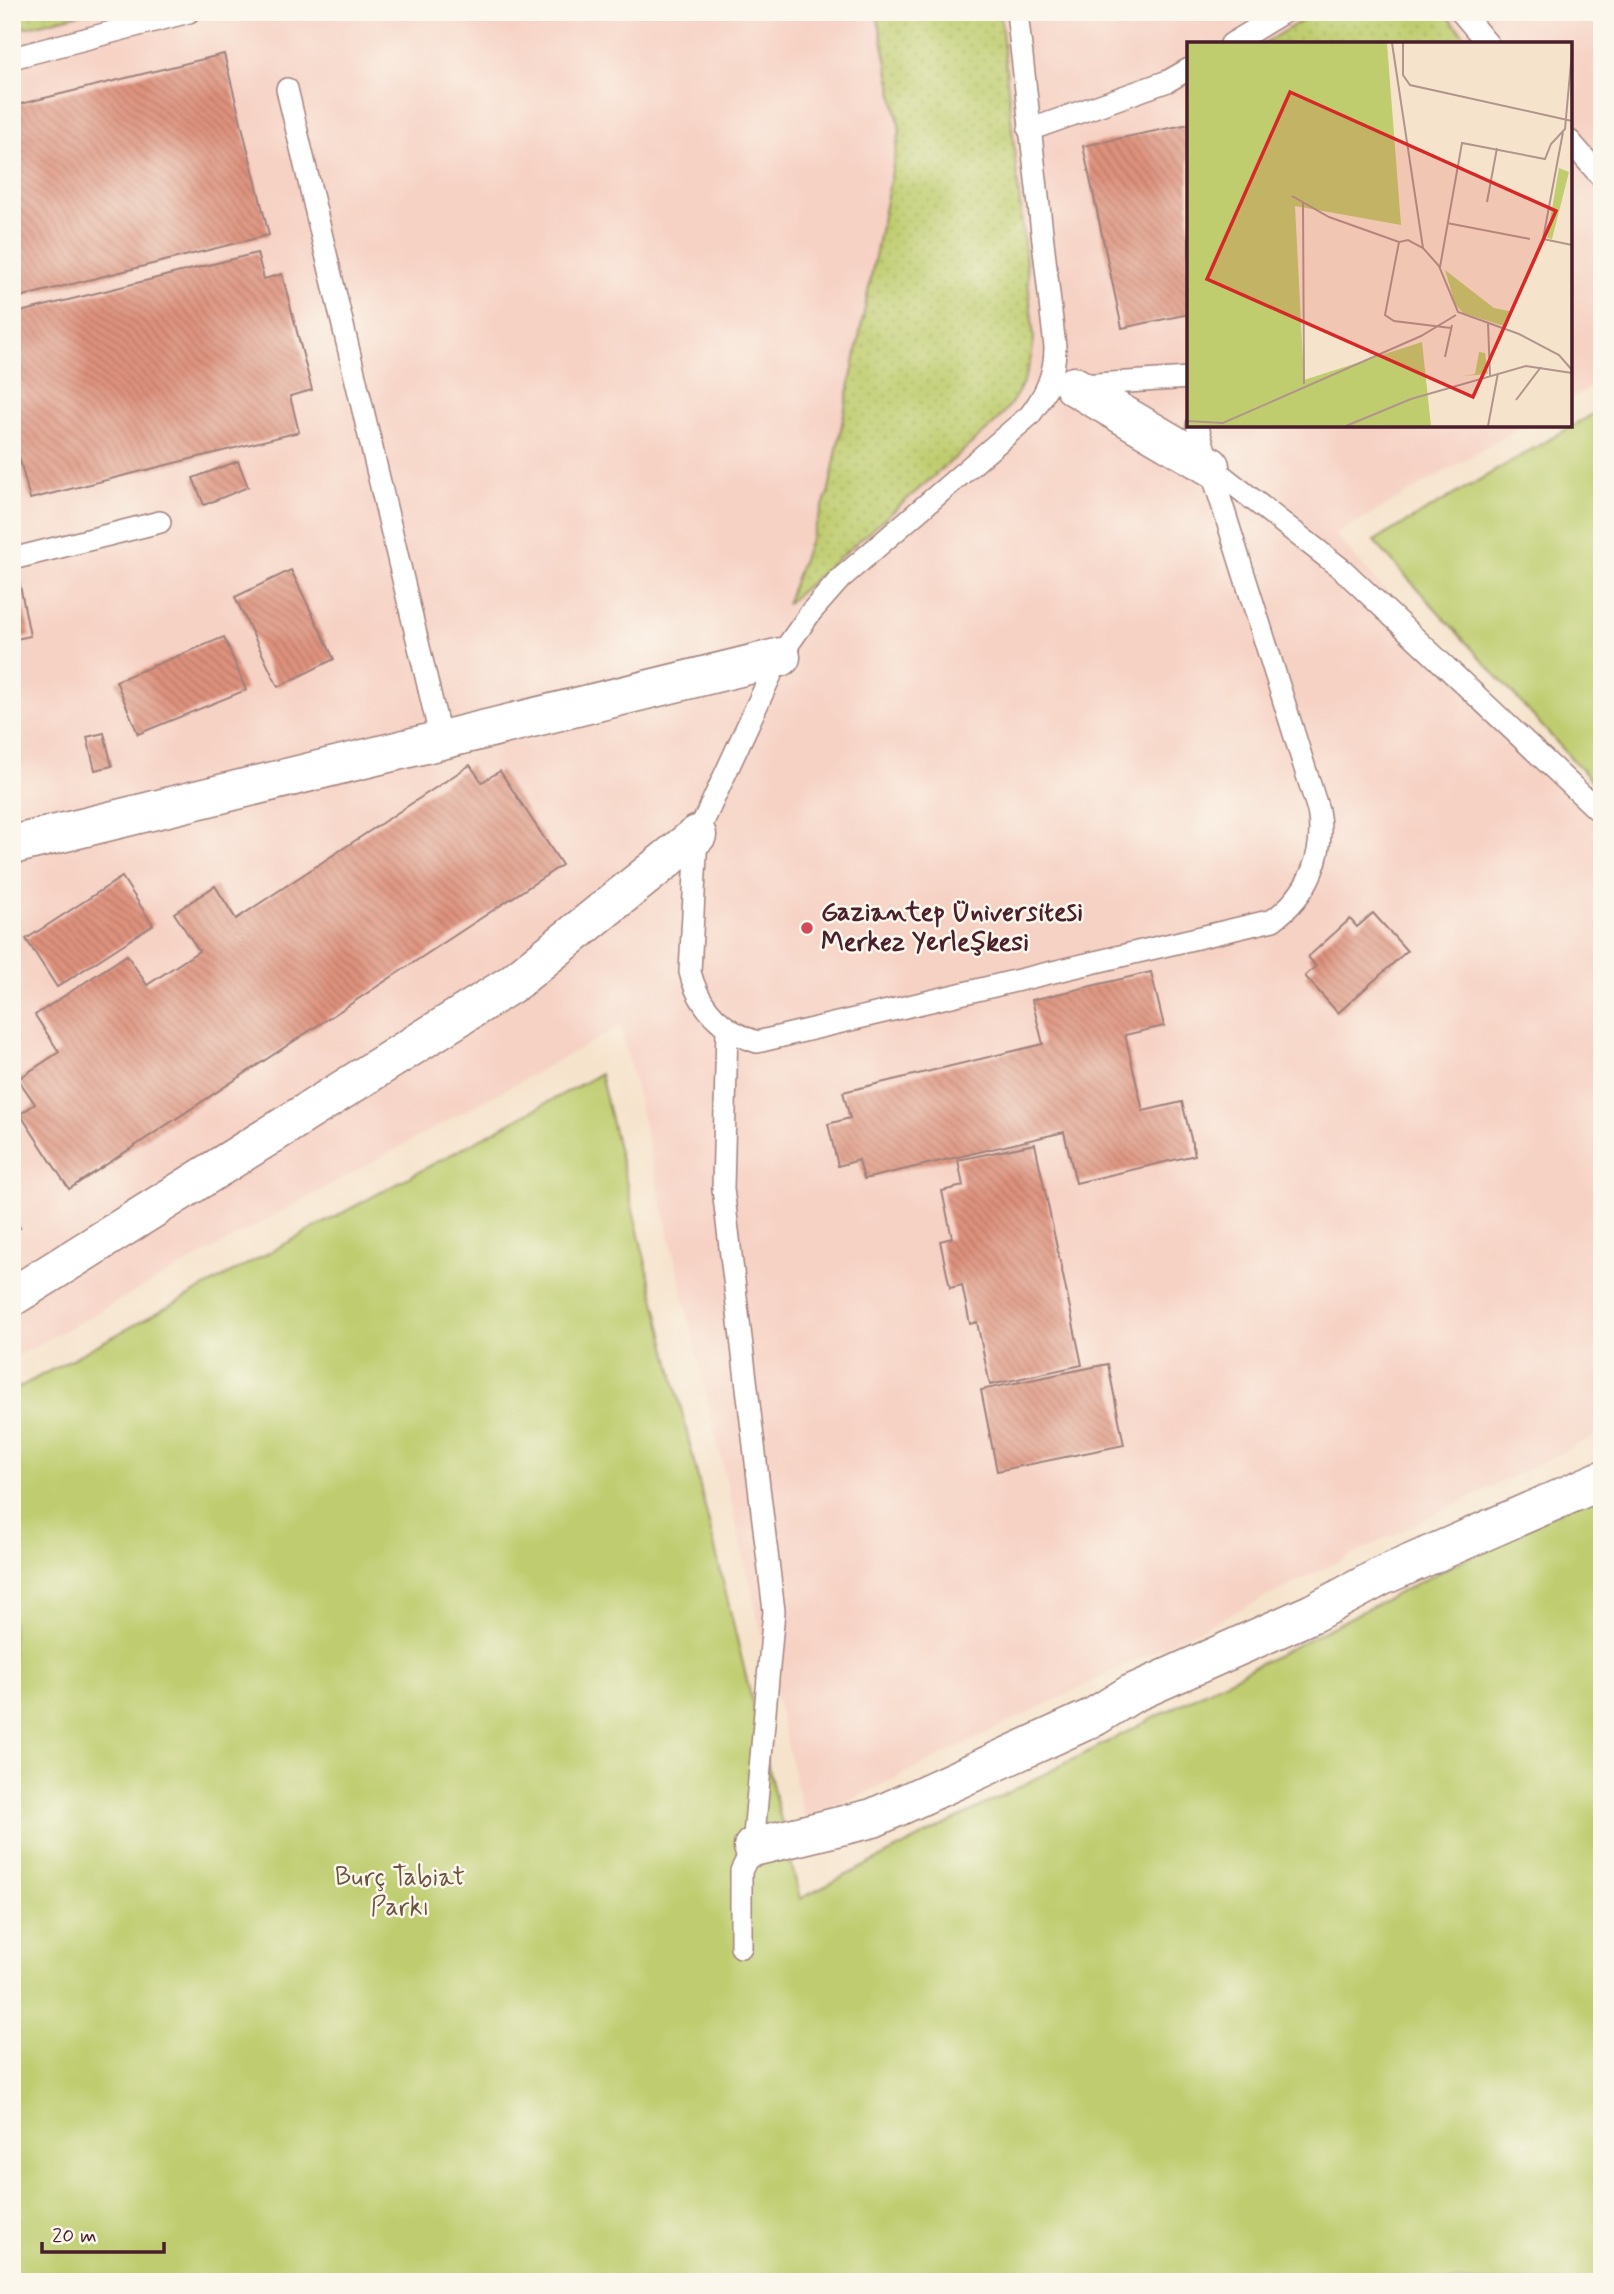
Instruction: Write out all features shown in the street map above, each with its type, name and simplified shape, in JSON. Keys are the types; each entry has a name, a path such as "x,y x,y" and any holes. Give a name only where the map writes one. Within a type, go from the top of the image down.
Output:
{"street":[{"path":"1060,387 1210,466"},
{"path":"12,845 781,657"},
{"path":"12,1297 513,983 697,835"},
{"path":"753,1847 873,1818 1094,1717 1131,1694 1313,1613 1382,1576 1602,1480"}],"lane":[{"path":"12,58 189,12"},
{"path":"1017,12 1055,347 1052,372 1060,387"},
{"path":"1234,42 1284,12"},
{"path":"1461,12 1486,42"},
{"path":"1029,130 1168,81 1187,70"},
{"path":"287,89 441,740"},
{"path":"1572,143 1602,178"},
{"path":"1187,386 1060,387 840,579 805,620 781,657 697,835 690,972 704,1005 727,1029 757,1042 1273,920 1299,897 1313,872 1317,856 1320,838 1318,810 1198,427"},
{"path":"1210,466 1343,570 1602,814"},
{"path":"12,559 160,522"},
{"path":"727,1029 723,1189 774,1611 753,1847 741,1871 741,1947"}],"shaded area":[{"name":"Gaziantep Üniversitesi Merkez Yerleşkesi","path":"12,12 1602,12 1602,381 1572,398 1572,42 1187,42 1187,427 1522,427 1335,535 1602,830 1602,1433 805,1822 621,1026 12,1359"}],"green space":[{"path":"12,12 88,12 12,31"},
{"path":"1000,12 1034,339 1026,375 1010,405 994,424 786,604 829,490 900,130 877,13"},
{"path":"1316,12 1444,12 1470,42 1266,42"},
{"path":"1602,409 1602,792 1374,541"},
{"name":"Burç Tabiat Parkı","path":"600,1074 800,1899 1602,1489 1602,2282 12,2282 12,1391"}],"building":[{"path":"224,54 269,235 12,299 12,106"},
{"path":"1187,124 1187,314 1122,328 1083,146"},
{"path":"257,253 264,279 282,274 312,390 290,396 299,432 30,499 19,457 12,458 12,314"},
{"path":"238,461 248,487 204,505 193,478"},
{"path":"16,565 30,636 12,640 12,566"},
{"path":"291,570 334,659 278,687 235,597"},
{"path":"224,637 246,690 138,734 116,681"},
{"path":"104,733 112,766 95,770 87,737"},
{"path":"470,765 482,782 500,771 562,865 69,1189 20,1114 35,1104 18,1079 59,1052 35,1015 127,955 147,985 199,951 174,913 215,886 236,919"},
{"path":"122,877 153,925 57,987 26,939"},
{"path":"1373,913 1407,951 1338,1013 1305,976 1316,966 1308,957 1350,919 1357,927"},
{"path":"1151,972 1164,1026 1125,1035 1143,1111 1182,1102 1195,1155 1076,1183 1064,1132 864,1179 859,1160 838,1166 828,1124 850,1118 843,1092 1043,1044 1032,1000"},
{"path":"1035,1144 1082,1365 990,1385 977,1322 970,1324 962,1285 950,1288 940,1241 952,1238 942,1191 963,1186 958,1160"},
{"path":"12,1216 20,1228 12,1233"},
{"path":"1108,1364 1124,1445 997,1471 981,1390"}],"place":[{"name":"Gaziantep Üniversitesi Merkez Yerleşkesi","path":"807,928"}]}
